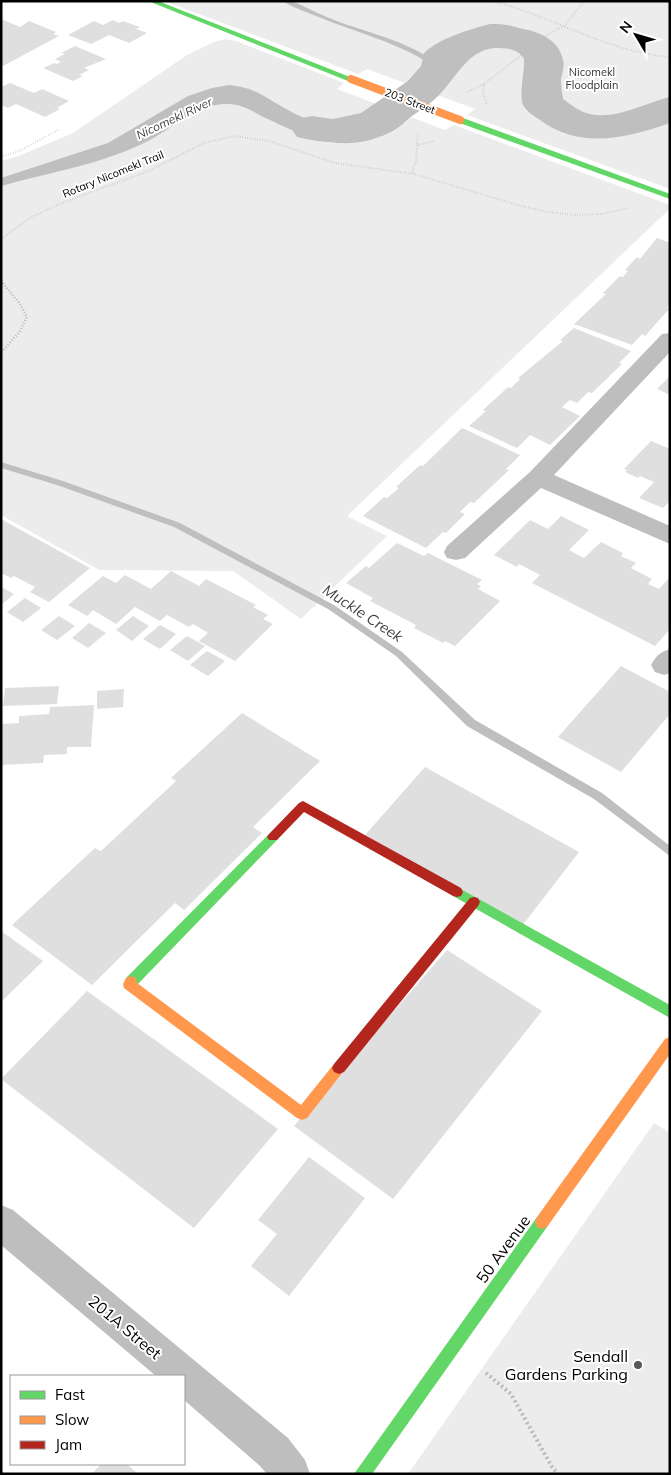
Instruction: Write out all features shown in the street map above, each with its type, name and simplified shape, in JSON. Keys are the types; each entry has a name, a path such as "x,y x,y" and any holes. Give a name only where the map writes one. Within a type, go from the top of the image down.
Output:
{"street":[{"name":"203 Street","path":"151,1 351,79 670,197"},
{"path":"456,552 538,477 670,338"},
{"path":"538,477 670,536"},
{"path":"474,902 302,1114 129,984 304,806 670,1012"},
{"name":"50 Avenue","path":"362,1474 670,1043"},
{"name":"201A Street","path":"1,1222 183,1375"},
{"name":"201A Street","path":"185,1377 274,1452 291,1474"}],"path":[{"path":"492,1 512,6 564,25 633,53 670,57"},
{"path":"518,58 564,25 584,1"},
{"path":"412,174 416,161 418,126"},
{"path":"1,157 19,151 58,130"},
{"name":"Rotary Nicomekl Trail","path":"1,239 13,227 37,213 156,168 204,142 223,137 249,136 268,140 325,161 412,174 553,215 586,217 616,213 634,207"},
{"path":"1,281 24,308 28,316 26,324 1,353"},
{"path":"486,1373 511,1394 552,1467 558,1474"}],"green space":[{"name":"Nicomekl Floodplain","path":"670,1 670,189 467,115 475,109 367,69 358,74 167,2"},
{"path":"225,39 236,41 344,83 337,89 445,130 454,125 670,205 670,209 347,516 387,536 301,619 233,571 99,570 1,515 1,161 19,156 73,133 187,55 214,42"},
{"path":"654,1123 670,1133 670,1474 408,1474"}],"water":[{"path":"490,24 514,26 536,38 523,48 503,43 485,46 476,50 461,62 433,94 410,85 419,74 424,53 438,43 455,35"},
{"path":"544,44 553,60 548,86 550,94 565,110 595,120 621,119 646,111 670,99 670,119 637,132 616,135 602,134 572,127 557,122 545,115 535,107 529,92 533,65 532,53"},
{"path":"229,85 247,88 300,116 312,120 337,123 350,122 374,114 385,107 410,117 388,134 365,141 337,143 296,132 234,104 217,105 207,107 150,140 114,155 77,167 1,186 1,178 108,143 188,96 212,88"}],"building":[{"path":"1,19 20,27 29,21 56,32 53,34 59,36 3,66 1,65"},
{"path":"113,20 119,23 123,21 140,27 136,29 147,33 129,43 109,35 91,44 68,35 94,21 103,25"},
{"path":"75,46 106,59 84,68 89,70 79,75 83,76 73,81 43,68 61,62 55,59 65,54 61,53"},
{"path":"10,83 34,93 42,89 69,101 57,108 60,109 45,117 16,104 8,108 1,105 1,87"},
{"path":"657,238 670,243 670,305 667,308 669,309 645,336 642,334 632,345 574,324 606,294 603,293 620,276 623,277 628,271 625,270 637,257 640,259"},
{"path":"574,328 631,351 619,363 622,364 592,393 588,392 577,403 570,400 562,407 580,416 550,445 530,435 517,448 469,426 486,411 483,410 508,387 511,388 520,379 518,378 563,341 560,340"},
{"path":"670,376 670,395 657,389"},
{"path":"462,428 520,455 506,469 509,470 474,503 470,502 460,512 465,514 446,533 443,532 426,548 363,516 384,497 387,498 399,488 396,487 420,465 423,466"},
{"path":"651,441 670,449 670,501 663,508 639,498 654,482 640,476 638,478 625,472 627,470 624,469"},
{"path":"561,516 589,530 569,550 584,558 601,542 623,553 621,556 636,563 631,568 652,579 648,584 659,589 670,577 670,629 655,646 532,583 540,575 519,564 517,567 494,555 530,520 548,529"},
{"path":"1,519 90,568 49,602 30,592 35,587 14,576 11,578 1,573"},
{"path":"397,543 424,556 428,553 482,580 477,584 481,586 478,589 500,601 455,646 445,641 443,643 414,628 416,625 370,601 373,598 346,583 366,566 369,568"},
{"path":"171,571 199,586 206,579 256,605 253,607 268,615 263,619 273,624 235,661 199,641 208,633 193,624 189,627 167,615 160,621 135,607 116,624 93,610 87,616 68,605 103,576 116,583 125,575 151,589"},
{"path":"1,587 14,594 1,605"},
{"path":"25,598 41,608 23,622 7,612"},
{"path":"59,616 75,626 57,640 41,630"},
{"path":"133,616 149,626 132,641 116,630"},
{"path":"89,623 106,633 88,648 72,638"},
{"path":"160,625 176,634 160,649 143,639"},
{"path":"187,636 205,646 188,661 170,650"},
{"path":"207,651 225,661 208,676 190,665"},
{"path":"621,666 670,692 670,714 621,772 558,737"},
{"path":"59,686 57,704 3,706 5,688"},
{"path":"124,689 123,707 97,709 97,691"},
{"path":"94,705 91,747 67,747 67,754 44,755 43,763 1,765 1,724 19,723 19,716 49,714 50,707"},
{"path":"242,713 320,761 253,827 262,833 184,910 175,903 92,985 12,925 95,848 101,851 176,781 171,778"},
{"path":"425,767 579,852 522,926 365,835"},
{"path":"1,931 43,961 1,1002"},
{"path":"447,950 542,1011 393,1199 294,1126"},
{"path":"87,991 278,1129 194,1228 1,1079"},
{"path":"309,1157 365,1198 289,1296 251,1266 277,1234 258,1220"},
{"path":"100,1465 128,1465 138,1474 92,1474"}],"waterway":[{"path":"286,1 337,23 376,36 422,56 434,64"},
{"name":"Nicomekl River","path":"312,128 333,131 354,129 376,122 422,90 455,51 490,37 509,37 528,42 539,50 544,60 541,82 543,104 560,116 575,123 590,127 620,125 670,109"},
{"name":"Muckle Creek","path":"1,465 60,483 177,525 331,607 399,654 471,723 598,796 670,852"}],"traffic: fast":[{"path":"151,1 351,79"},
{"path":"460,120 670,197"},
{"path":"131,982 273,837"},
{"path":"457,892 670,1012"},
{"path":"362,1474 542,1222"}],"traffic: slow":[{"path":"351,79 460,120"},
{"path":"131,982 129,984 302,1114 339,1068"},
{"path":"542,1222 670,1043"}],"traffic: jam":[{"path":"273,837 303,806 457,892"},
{"path":"339,1068 474,902"}],"place":[{"name":"Sendall Gardens Parking","path":"638,1365"}]}
